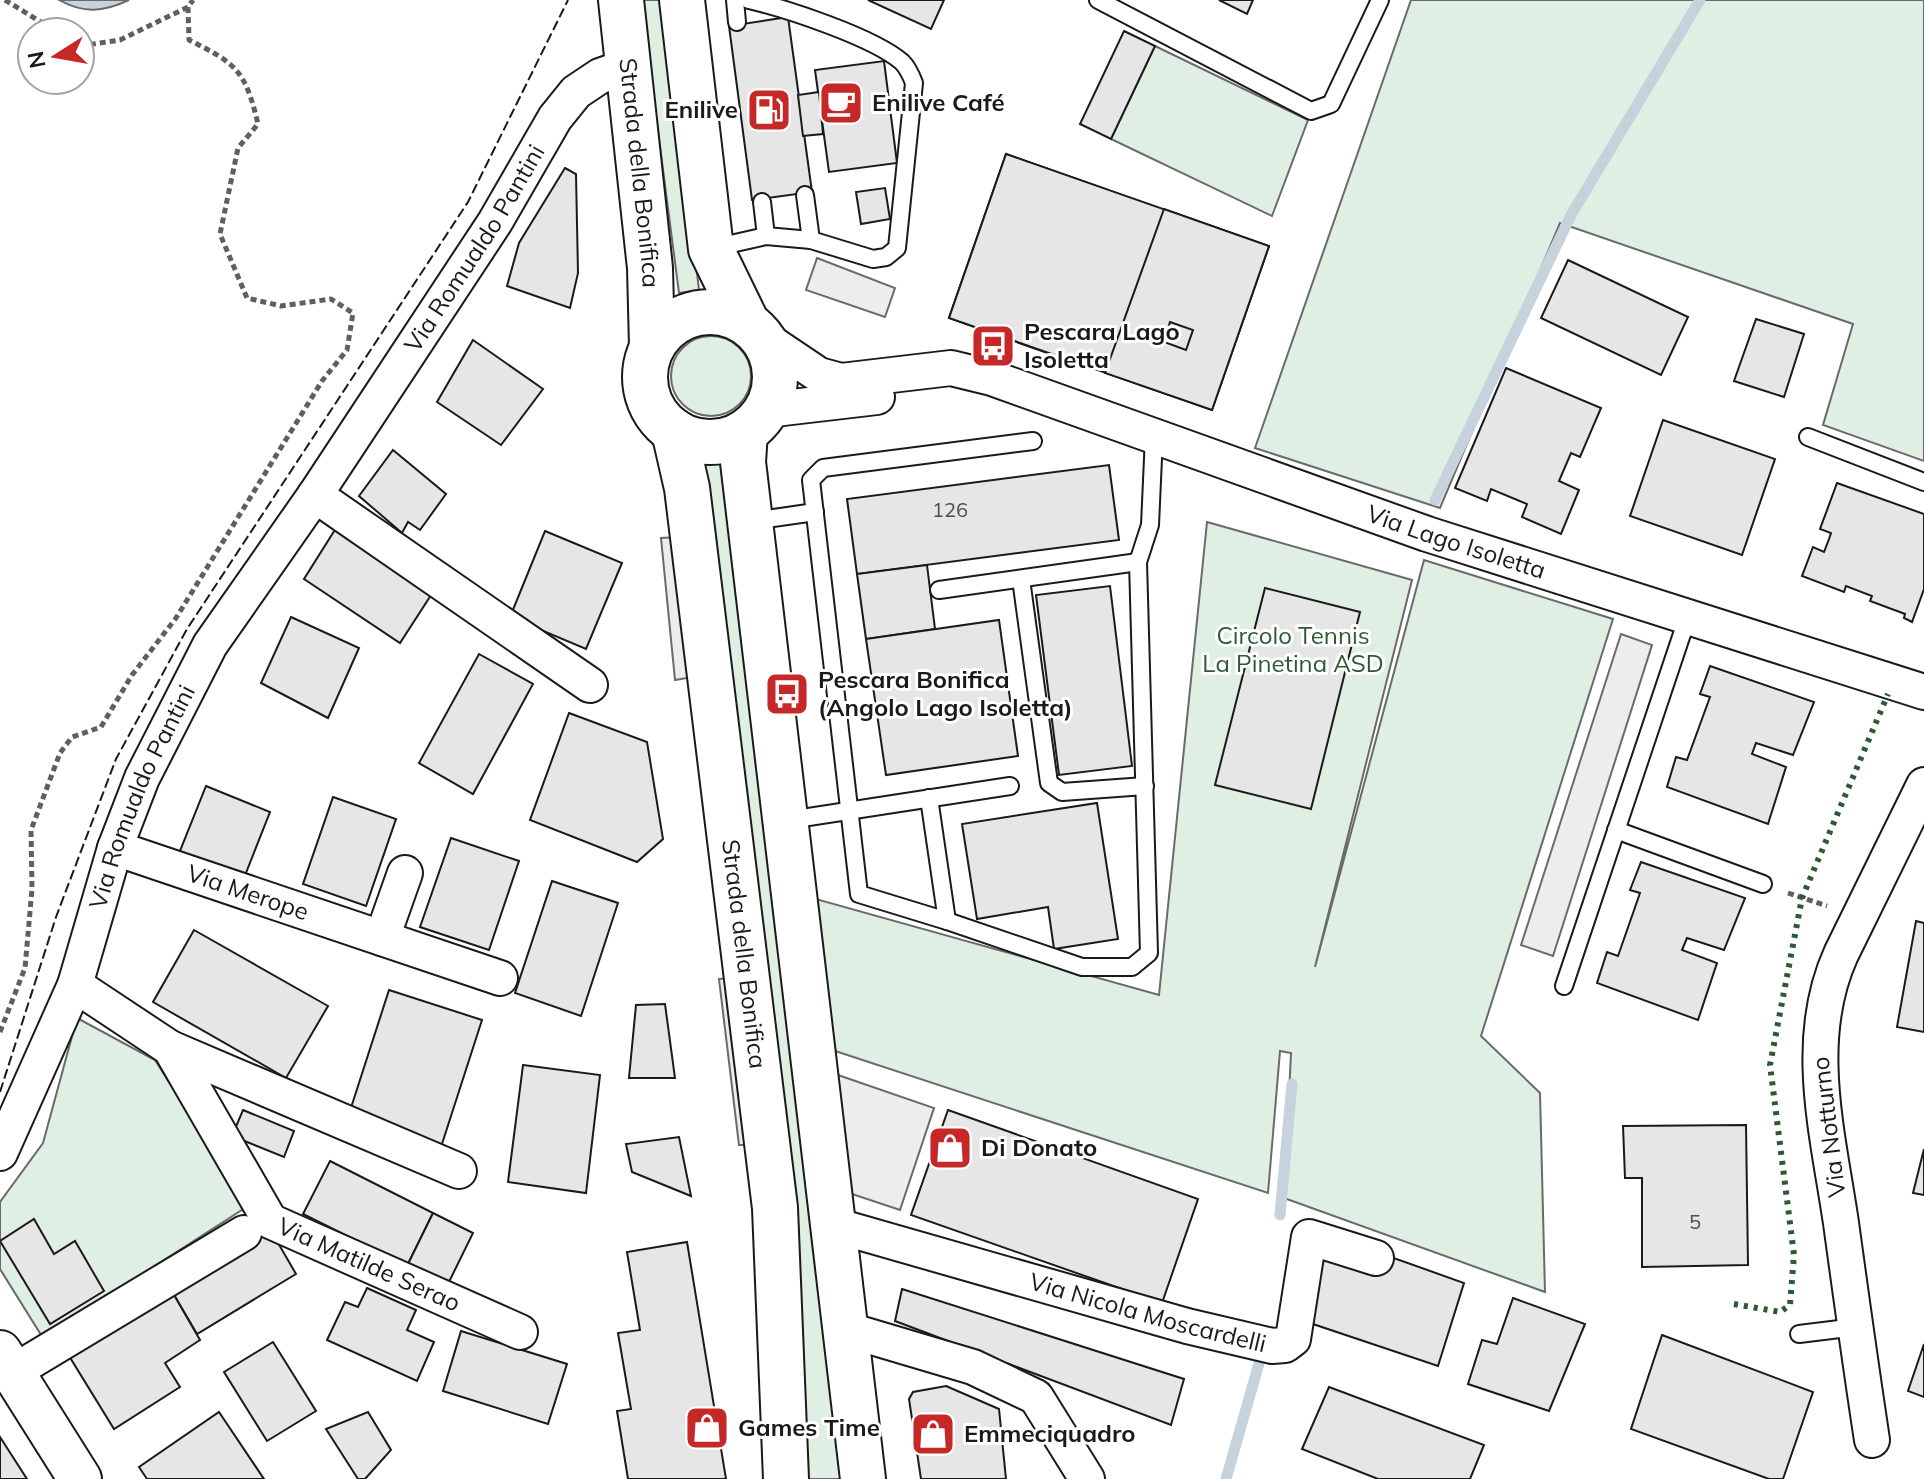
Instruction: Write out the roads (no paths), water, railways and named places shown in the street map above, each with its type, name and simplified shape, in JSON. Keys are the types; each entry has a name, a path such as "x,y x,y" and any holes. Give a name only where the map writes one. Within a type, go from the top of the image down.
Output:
{"main road":[{"name":"Strada della Bonifica","path":"621,0 650,268 652,347"},
{"path":"682,0 711,249 775,372 743,462 863,1479"},
{"path":"754,330 718,312 687,316 662,334 652,347 647,362 647,393 662,420 674,431 701,442 731,439 756,421"},
{"name":"Strada della Bonifica","path":"674,431 687,488 775,1208 786,1479"}],"street":[{"name":"Via Romualdo Pantini","path":"0,1153 8,1128 75,985 115,848 142,778 210,645 315,495 495,222 555,118 576,92 600,76 628,66"},
{"name":"Via Lago Isoletta","path":"754,330 819,375 841,381 951,368 992,378 1427,534 1924,692"},
{"path":"756,421 992,378"},
{"path":"315,495 590,685"},
{"name":"Via Notturno","path":"1872,1440 1820,1082 1819,1047 1829,979 1924,785"},
{"name":"Via Merope","path":"115,848 500,978"},
{"path":"382,938 405,873"},
{"name":"Via Matilde Serao","path":"75,985 170,1048 459,1171"},
{"name":"Via Matilde Serao","path":"170,1048 270,1221 520,1332"},
{"name":"Via Nicola Moscardelli","path":"834,1225 1171,1321 1272,1346 1285,1345 1293,1339 1309,1237 1376,1258"},
{"path":"80,1479 6,1362 244,1233"},
{"path":"845,1329 973,1367 1036,1397 1087,1479"}],"lane":[{"path":"735,0 737,22"},
{"path":"711,249 766,236 811,240 873,259 892,253 897,248 902,142 914,83 901,61 877,46 749,0"},
{"path":"1098,0 1311,111 1331,104 1380,0"},
{"path":"805,195 811,240"},
{"path":"762,202 766,236"},
{"path":"1033,441 823,468 811,480 859,894 1082,967 1132,967 1149,953 1138,562 1150,525 1154,436"},
{"path":"1808,437 1924,482"},
{"path":"750,522 815,512"},
{"path":"939,590 1138,562"},
{"path":"1021,579 1049,783 1062,792 1145,786"},
{"path":"1564,986 1688,616"},
{"path":"783,821 1010,786"},
{"path":"929,798 947,921"},
{"path":"1616,830 1763,884"},
{"path":"1799,1334 1856,1327"}],"waterway":[{"path":"1435,500 1571,215 1700,0"},
{"path":"1280,1215 1292,1084"},
{"path":"1226,1479 1260,1360"}],"place":[{"name":"Enilive Café","path":"841,103"},
{"name":"Enilive","path":"769,110"},
{"name":"Pescara Lago Isoletta","path":"993,346"},
{"name":"Pescara Bonifica (Angolo Lago Isoletta)","path":"787,694"},
{"name":"Di Donato","path":"950,1148"},
{"name":"Games Time","path":"707,1428"},
{"name":"Emmeciquadro","path":"933,1434"}],"park label":[{"name":"Circolo Tennis La Pinetina ASD","path":"1293,650"}]}
